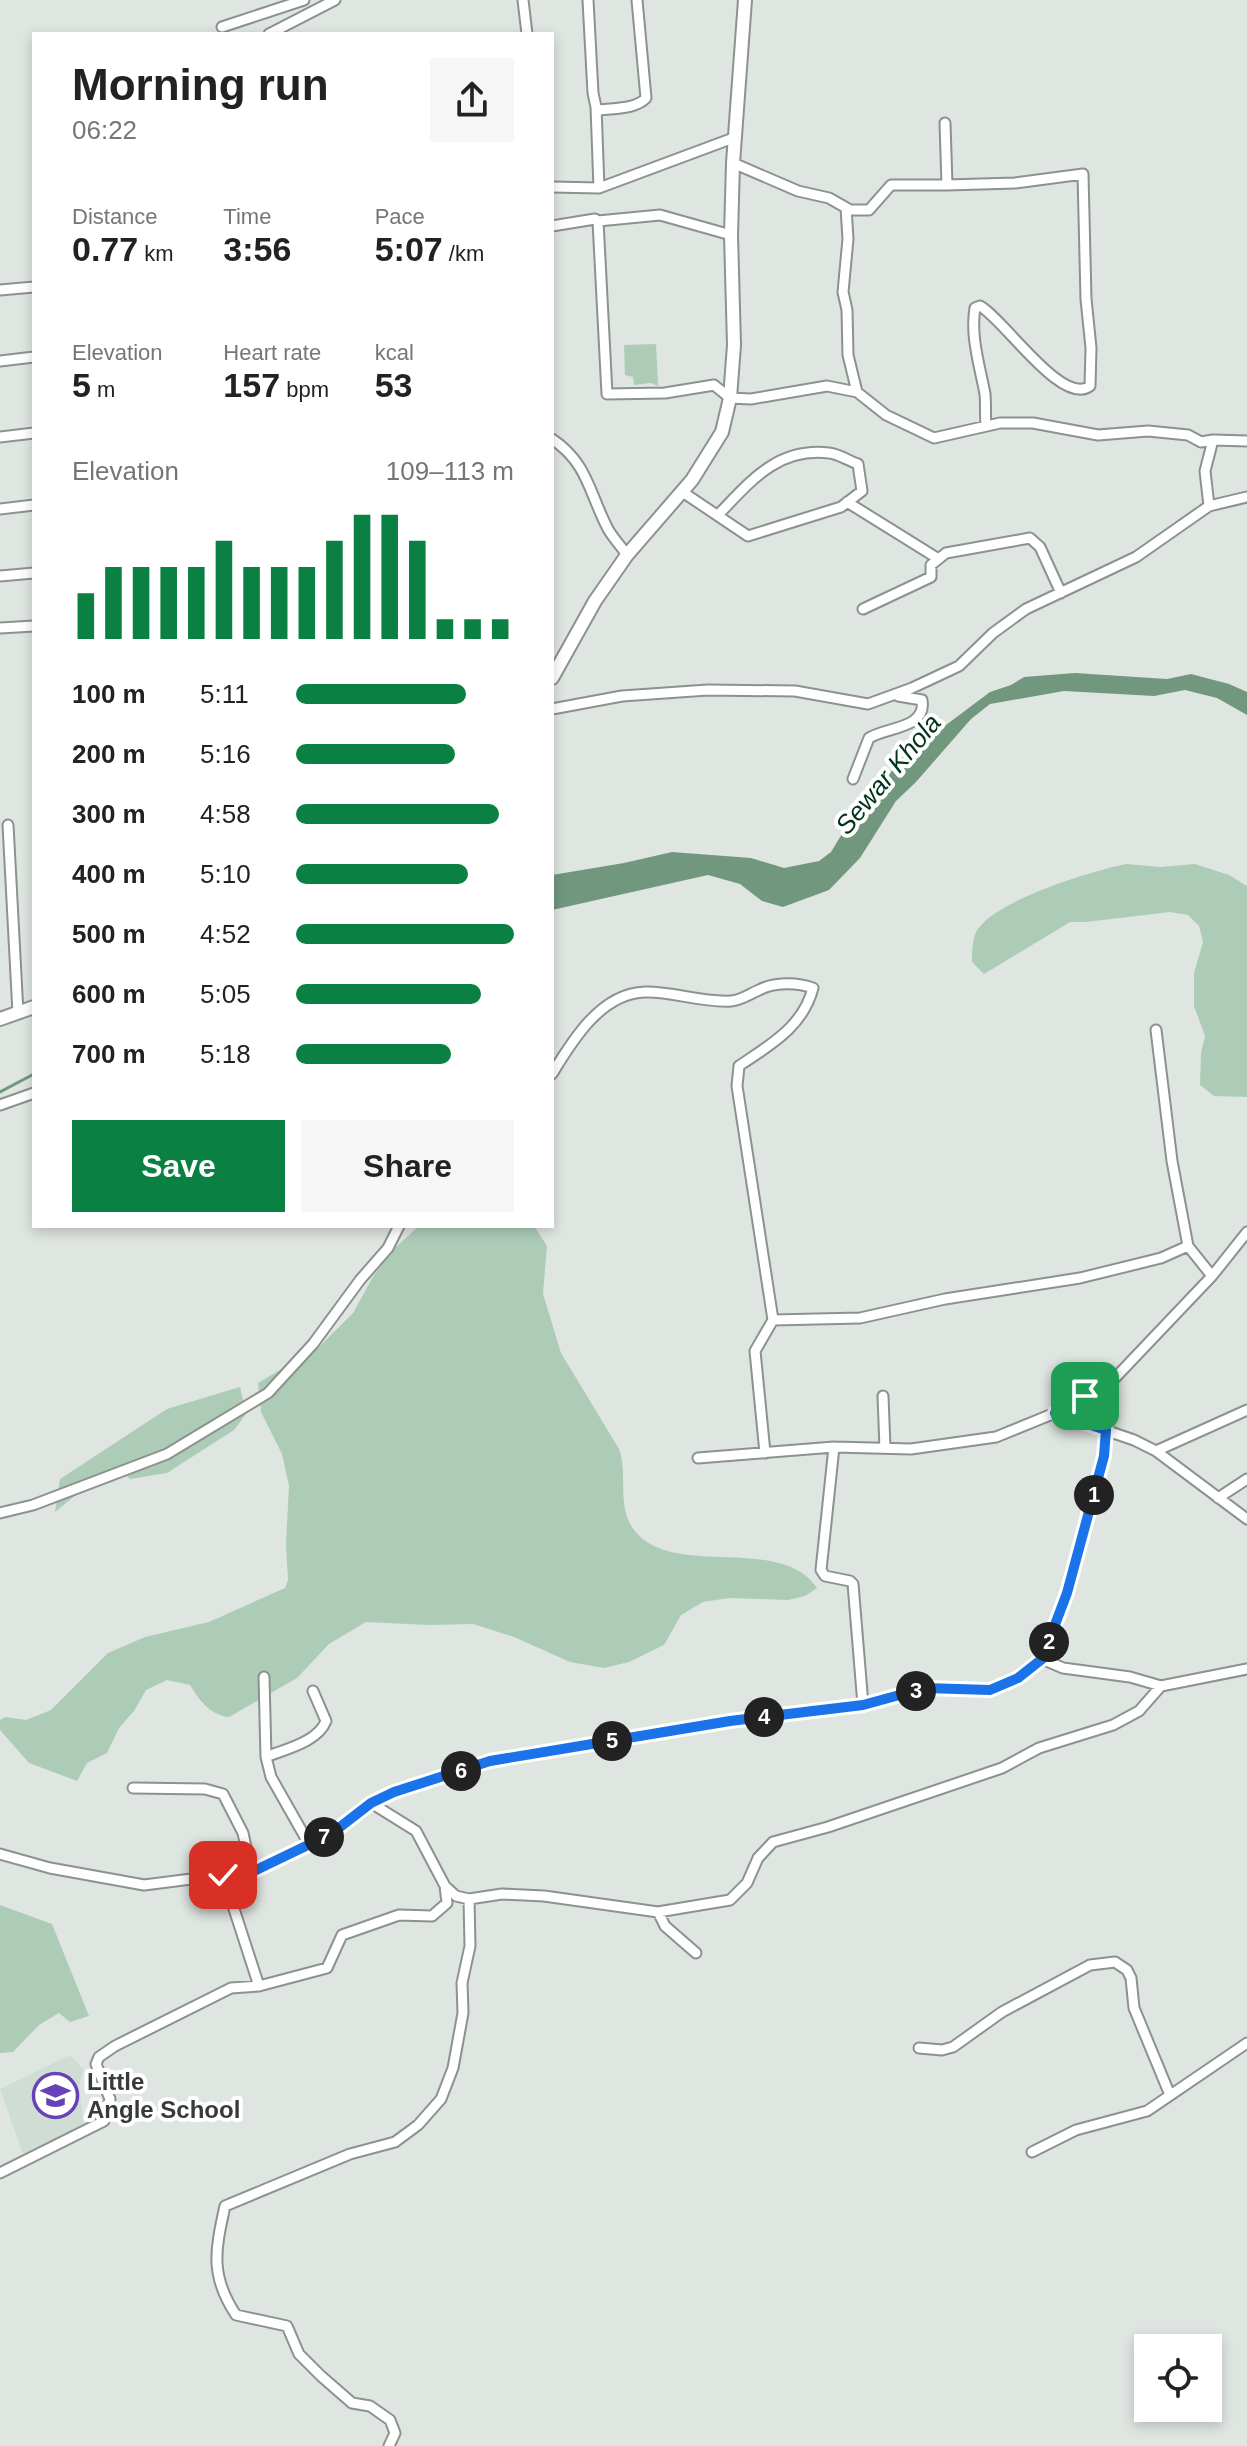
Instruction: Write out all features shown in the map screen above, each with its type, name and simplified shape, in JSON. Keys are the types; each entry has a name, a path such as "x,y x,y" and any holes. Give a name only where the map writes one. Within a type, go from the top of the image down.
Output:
{"street":[{"path":"222,27 304,0"},
{"path":"273,32 335,0"},
{"path":"523,0 527,32"},
{"path":"588,0 599,188"},
{"path":"596,107 600,110 633,106 646,98 637,0"},
{"path":"554,674 595,601 627,555 692,480 722,432 730,398 734,345 733,163 745,0"},
{"path":"945,123 947,185"},
{"path":"554,187 599,188 736,137"},
{"path":"733,163 798,191 829,198 846,208 869,210 891,185 1015,183 1083,174 1090,386 1077,390 1061,383 1022,348 994,315 980,306 975,308 972,323 985,396 986,426"},
{"path":"846,208 848,239 843,292 847,310 848,355 857,392"},
{"path":"554,226 595,219 660,215 731,235"},
{"path":"598,221 607,394 665,393 714,385 730,398 751,399 827,386 857,392 886,415 934,438 1000,423 1033,423 1098,435 1148,431 1188,435 1201,442 1247,441"},
{"path":"0,290 32,287"},
{"path":"0,361 32,357"},
{"path":"0,437 32,433"},
{"path":"554,440 571,451 608,529 627,555"},
{"path":"1209,506 1205,471 1213,440"},
{"path":"681,491 748,536 841,507 862,491 858,464 831,453 799,454 763,469 718,515"},
{"path":"554,709 622,696 708,690 795,691 868,704 895,696 959,666 993,633 1026,609 1136,557 1209,506 1247,497"},
{"path":"847,502 937,558"},
{"path":"0,509 32,505"},
{"path":"863,609 931,577 931,565 946,553 1030,538 1040,547 1061,593"},
{"path":"0,576 32,573"},
{"path":"0,628 32,626"},
{"path":"853,779 869,738 913,722 923,708 920,699 895,696"},
{"path":"8,825 18,1013"},
{"path":"554,1071 572,1041 593,1018 630,994 647,991 689,999 729,1001 742,999 773,985 803,984 813,988 788,1032 739,1066 737,1086 773,1320 755,1351 765,1453"},
{"path":"0,1019 32,1008"},
{"path":"1156,1030 1172,1161 1188,1246 1212,1276"},
{"path":"0,1105 32,1094"},
{"path":"0,1513 33,1505 167,1454 268,1393 313,1344 388,1248 398,1228"},
{"path":"698,1458 834,1447 911,1449 996,1437 1055,1413 1115,1378 1212,1276 1247,1232"},
{"path":"773,1320 860,1318 945,1299 1080,1278 1161,1258 1188,1246"},
{"path":"883,1396 885,1448"},
{"path":"1156,1451 1247,1410"},
{"path":"1055,1413 1156,1451 1247,1519"},
{"path":"0,1854 50,1868 144,1885 251,1871 331,1834 371,1803 394,1792 490,1761 730,1721 863,1705 925,1688 990,1690 1018,1678 1042,1659 1067,1593 1104,1456 1106,1430"},
{"path":"834,1447 821,1570 825,1576 853,1584 863,1705"},
{"path":"1218,1498 1247,1479"},
{"path":"1042,1659 1063,1668 1130,1677 1161,1686 1247,1669"},
{"path":"264,1677 266,1757 271,1777 309,1844"},
{"path":"371,1803 416,1831 445,1886 456,1896 469,1899 502,1894 544,1896 658,1912 730,1900 747,1883 758,1858 773,1842 828,1827 1002,1768 1039,1748 1113,1725 1139,1711 1161,1686"},
{"path":"266,1757 300,1743 324,1726 326,1721 313,1691"},
{"path":"133,1788 205,1789 223,1794 243,1833 251,1871"},
{"path":"223,1875 259,1986"},
{"path":"0,2173 104,2121 110,2099 97,2071 99,2057 231,1988 259,1986 327,1968 342,1935 399,1915 432,1916 447,1903 445,1886"},
{"path":"389,2446 395,2433 390,2420 370,2406 352,2403 321,2376 299,2354 287,2326 236,2315 224,2297 217,2275 216,2248 225,2206 350,2154 395,2142 418,2125 441,2099 453,2068 463,2013 462,1983 470,1946 469,1899"},
{"path":"658,1912 665,1926 696,1953"},
{"path":"919,2048 942,2050 953,2047 1002,2012 1090,1965 1115,1962 1127,1970 1131,1978 1134,2008 1170,2095"},
{"path":"1032,2152 1076,2130 1147,2111 1247,2043"}],"shaded area":[{"path":"656,344 658,386 651,383 634,385 633,377 625,375 624,345"},
{"path":"1075,673 1167,679 1191,674 1247,692 1247,715 1217,698 1185,690 1154,696 1064,691 990,704 971,719 896,801 860,858 829,890 783,907 762,901 740,884 708,875 554,910 554,875 672,852 751,858 784,868 819,861 831,852 851,819 910,747 934,734 990,692 1024,677"},
{"path":"1126,864 1161,867 1195,864 1229,875 1247,886 1247,1097 1214,1096 1200,1085 1205,1036 1194,1006 1194,973 1203,942 1199,926 1188,915 1170,912 1070,922 984,974 972,962 976,932 1001,909 1068,880"},
{"path":"417,1228 535,1228 547,1246 543,1294 561,1353 619,1449 625,1508 632,1527 649,1543 671,1552 778,1563 800,1572 817,1588 805,1596 788,1600 729,1598 703,1602 681,1615 664,1645 629,1662 604,1668 570,1662 514,1637 473,1624 366,1622 329,1644 297,1678 229,1717 211,1710 190,1685 167,1680 146,1690 119,1728 107,1753 87,1763 77,1781 29,1763 0,1730 0,1720 5,1717 26,1720 51,1710 108,1653 145,1637 209,1622 285,1588 288,1580 289,1486 282,1454 261,1412 258,1383 319,1347 353,1313 374,1275 396,1247"},
{"path":"240,1387 246,1414 234,1430 167,1473 130,1479 119,1468 89,1478 77,1494 55,1512 60,1479 167,1409"},
{"path":"0,1905 52,1924 89,2016 70,2022 59,2013 39,2025 13,2052 0,2053"},
{"path":"70,2055 84,2070 79,2085 84,2125 23,2154 0,2089"}],"waterway":[{"name":"Sewar Khola","path":"0,1092 32,1075"}],"place":[{"name":"Little Angle School","path":"56,2096"}],"route":[{"path":"223,1875 256,1870 331,1834 371,1803 394,1792 490,1761 730,1721 863,1705 925,1688 990,1690 1018,1678 1042,1659 1067,1593 1104,1456 1106,1430 1055,1413 1085,1396"}]}
